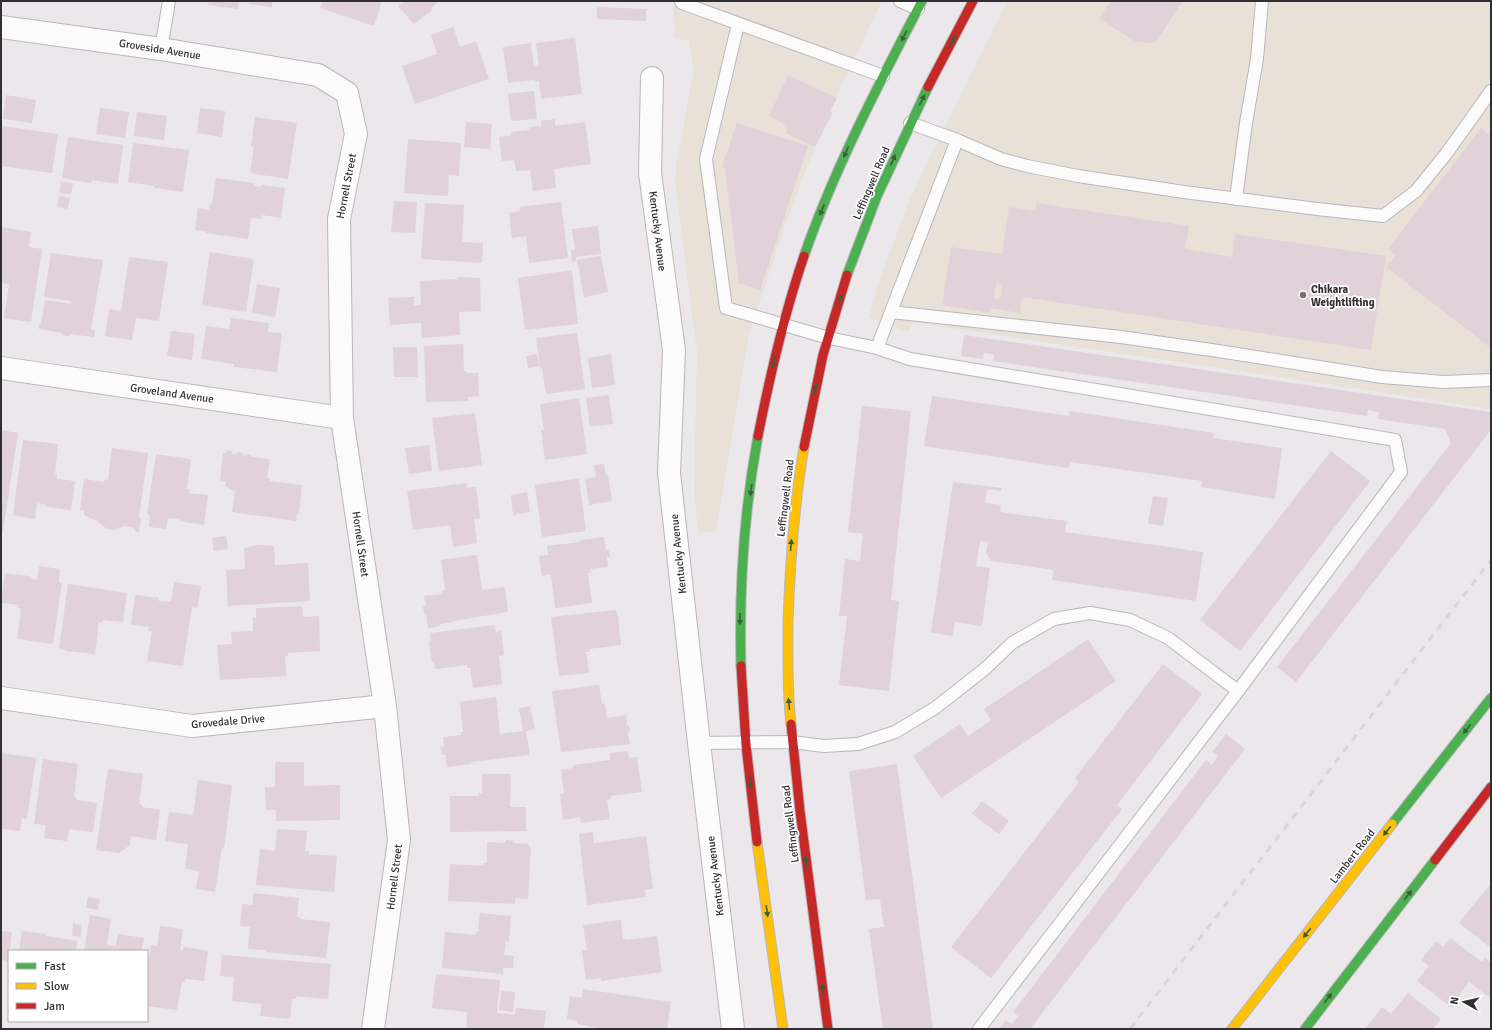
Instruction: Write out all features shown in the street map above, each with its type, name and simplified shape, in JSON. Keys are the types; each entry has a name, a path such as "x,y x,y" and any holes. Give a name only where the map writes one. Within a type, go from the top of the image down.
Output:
{"main road":[{"name":"Leffingwell Road","path":"828,1029 792,742 788,688 788,584 806,428 828,338 851,263 910,123 973,1"},
{"path":"783,1029 753,805 742,702 740,658 743,559 755,460 767,393 784,324 814,228 847,149 920,5"},
{"name":"Lambert Road","path":"1232,1029 1491,698"},
{"path":"1304,1029 1491,787"}],"street":[{"name":"Groveside Avenue","path":"1,27 161,49 318,75"},
{"name":"Hornell Street","path":"318,75 347,93 356,134 339,219 342,418 385,706 399,840 373,1029"},
{"name":"Kentucky Avenue","path":"652,78 650,173 674,350 669,473 733,1029"},
{"name":"Groveland Avenue","path":"1,368 342,418"},
{"name":"Grovedale Drive","path":"1,698 192,726 385,706"}],"lane":[{"path":"161,49 169,1"},
{"path":"681,1 682,4 883,76"},
{"path":"900,1 920,5"},
{"path":"1236,198 1246,123 1257,59 1262,1"},
{"path":"738,24 706,159 726,308 828,338 877,348 910,359 1395,440 1401,472 1238,691 979,1029"},
{"path":"910,123 957,140 1001,159 1027,166 1078,176 1317,210 1384,216 1416,191 1446,154 1491,91"},
{"path":"877,348 957,140"},
{"path":"891,312 1121,337 1382,377 1444,382 1491,380"},
{"path":"699,743 792,742 824,746 858,744 895,732 935,708 986,668 1012,642 1054,619 1090,613 1130,620 1168,638 1238,691"}],"shaded area":[{"path":"673,1 882,1 844,80 813,152 785,225 749,334 716,531 698,533 694,490 697,352 675,182 676,166 694,69 689,41 675,38"},
{"path":"1007,1 1491,1 1491,409 912,322 909,332 869,318 877,287 911,196"}],"building":[{"path":"209,1 239,1 238,9 208,5"},
{"path":"250,1 272,1 272,7 249,4"},
{"path":"323,1 382,1 374,26 320,8"},
{"path":"404,1 435,1 437,3 431,8 432,10 414,24 398,6"},
{"path":"1111,1 1183,1 1155,43 1136,42 1099,18"},
{"path":"597,7 646,9 646,21 597,19"},
{"path":"453,27 460,47 476,41 489,79 415,104 402,66 437,54 431,35"},
{"path":"575,38 582,94 541,99 539,81 535,82 535,80 508,83 503,47 531,43 534,67 539,66 536,43"},
{"path":"788,75 837,98 830,111 833,112 815,147 785,133 788,126 769,116"},
{"path":"534,91 537,119 511,121 508,94"},
{"path":"6,95 36,100 32,123 3,119"},
{"path":"100,108 129,112 125,138 96,134"},
{"path":"200,108 225,111 222,137 197,133"},
{"path":"137,112 167,116 164,140 134,136"},
{"path":"255,117 297,123 288,179 250,173 254,147 251,147"},
{"path":"555,119 555,126 585,122 591,164 554,169 556,188 533,191 530,170 516,171 514,160 502,161 499,137 511,135 511,132 529,130 529,127 539,126 541,128 541,121"},
{"path":"466,122 492,124 490,149 464,147"},
{"path":"737,123 808,146 760,290 739,283 725,168 722,167"},
{"path":"2,126 58,134 52,173 1,166"},
{"path":"1481,128 1489,135 1491,133 1491,348 1386,267 1396,255 1388,249"},
{"path":"68,137 123,145 118,184 92,180 91,183 62,178"},
{"path":"408,139 461,143 459,176 449,175 448,196 404,193"},
{"path":"133,143 189,150 183,192 154,188 154,186 128,182"},
{"path":"216,178 255,183 254,186 261,187 262,185 285,188 281,218 262,215 261,219 251,218 248,239 195,230 198,208 209,210 210,204 212,204"},
{"path":"61,182 73,183 71,194 59,193"},
{"path":"59,196 70,198 68,209 57,207"},
{"path":"394,201 417,202 415,233 391,232"},
{"path":"561,202 568,258 529,263 526,236 512,238 509,213 520,211 519,207"},
{"path":"425,203 464,205 462,242 483,243 482,263 421,259"},
{"path":"1036,203 1189,226 1185,249 1232,257 1235,234 1386,256 1371,350 1022,297 1020,313 991,308 990,313 942,305 951,247 1002,254 1009,207 1035,211","holes":["996,283 1002,284 1000,299 994,298"]},
{"path":"598,226 601,254 576,257 576,261 572,262 571,250 575,250 572,229"},
{"path":"1,227 31,232 29,247 42,249 31,322 4,318 9,284 1,283"},
{"path":"210,252 254,259 246,312 202,305"},
{"path":"51,253 103,260 91,329 95,330 94,337 69,334 69,336 62,335 62,333 39,329 45,300 71,304 72,301 44,297"},
{"path":"601,256 608,292 584,297 577,260"},
{"path":"129,257 168,262 159,321 136,318 132,340 105,336 109,309 121,311"},
{"path":"572,270 578,324 525,330 518,278"},
{"path":"457,277 480,278 481,311 459,312 460,335 422,338 421,323 390,325 388,298 414,297 414,305 421,305 420,281 457,279"},
{"path":"257,284 280,288 275,317 252,313"},
{"path":"231,318 269,323 268,332 282,333 277,372 234,367 234,364 201,359 206,326 229,329"},
{"path":"171,331 195,334 192,360 167,356"},
{"path":"577,333 585,389 546,394 542,368 540,368 536,338"},
{"path":"964,335 1491,412 1491,430 1296,682 1277,667 1451,443 1445,429 1378,419 1379,412 1368,410 1367,416 993,361 994,354 984,353 983,359 961,356"},
{"path":"463,344 464,371 467,373 478,373 479,396 468,397 468,401 426,402 424,346"},
{"path":"393,347 417,347 418,377 394,377"},
{"path":"537,354 539,366 528,368 526,356"},
{"path":"611,354 615,385 592,388 588,358"},
{"path":"609,395 613,424 590,427 586,398"},
{"path":"932,396 1069,416 1070,411 1214,433 1213,438 1282,448 1275,499 1201,487 1202,481 1070,462 1069,468 924,446"},
{"path":"579,398 587,454 545,460 541,430 544,430 540,404"},
{"path":"862,406 911,411 891,600 899,601 889,691 839,685 847,616 839,616 845,559 860,561 863,534 848,532"},
{"path":"475,413 482,465 439,471 432,418"},
{"path":"1,430 18,433 3,531 1,531"},
{"path":"23,440 58,444 55,474 57,475 57,479 75,481 71,510 46,507 46,505 37,503 35,519 13,515"},
{"path":"429,445 432,471 409,474 405,448"},
{"path":"112,448 148,453 139,518 141,518 139,532 135,531 133,527 124,526 114,530 107,529 97,521 84,515 84,510 80,510 84,479 104,482 105,479 108,480"},
{"path":"227,450 232,451 232,454 237,454 238,452 243,453 242,455 246,456 247,454 251,454 251,457 270,459 267,478 270,479 270,481 302,485 299,514 297,514 296,521 232,512 235,492 225,486 226,482 220,481 223,453 227,453"},
{"path":"1331,451 1370,481 1240,651 1200,620"},
{"path":"156,454 191,459 187,489 190,489 189,493 208,495 204,525 168,518 166,529 149,527 150,515 147,515"},
{"path":"604,464 606,476 608,475 612,501 589,505 585,479 596,477 594,465"},
{"path":"579,478 586,531 542,537 535,485"},
{"path":"953,482 1002,488 1001,491 987,489 985,503 1001,505 1000,512 1067,521 1065,532 1203,552 1196,601 1052,580 1054,570 991,561 986,553 988,542 980,541 976,566 990,568 982,626 955,622 953,636 931,633"},
{"path":"466,483 467,488 476,487 480,518 474,519 477,543 453,547 450,525 413,530 407,491"},
{"path":"527,492 530,512 513,515 511,495"},
{"path":"1153,496 1168,498 1163,526 1148,523"},
{"path":"226,536 228,549 214,551 212,538"},
{"path":"604,537 606,550 609,550 610,557 607,557 608,567 590,569 591,572 588,573 592,603 555,608 551,574 542,576 539,556 548,555 547,546"},
{"path":"259,545 274,546 275,565 308,563 310,601 228,606 226,570 245,569 244,548"},
{"path":"477,555 482,590 505,587 508,612 453,621 440,624 440,626 428,628 426,613 424,613 423,606 426,606 424,596 443,594 442,591 445,590 441,560"},
{"path":"39,566 60,569 59,582 62,583 53,644 17,639 21,609 18,608 19,605 1,603 5,573 29,576 29,578 37,580"},
{"path":"174,582 201,586 197,608 192,607 183,666 147,661 152,631 148,631 149,627 131,625 135,595 159,598 159,601 171,602"},
{"path":"68,584 127,593 123,622 103,620 102,623 99,622 95,654 59,649"},
{"path":"302,606 303,617 319,616 320,651 288,653 288,656 285,656 286,676 220,680 217,645 232,644 231,632 253,631 253,618 256,618 256,608"},
{"path":"616,610 621,645 589,649 590,652 586,652 589,673 559,676 551,617"},
{"path":"495,625 496,632 501,631 504,655 499,656 502,684 473,688 470,668 467,668 467,665 435,669 434,662 432,663 429,641 431,641 430,633"},
{"path":"1088,639 1116,681 941,798 913,756 960,724 968,736 991,720 984,709"},
{"path":"1163,664 1202,694 1117,805 1122,809 991,978 951,947 1079,782 1075,778"},
{"path":"599,685 602,704 605,704 607,718 626,715 627,725 629,725 630,731 628,732 630,744 561,752 552,691"},
{"path":"496,697 500,734 523,731 519,708 530,706 535,729 526,731 530,755 471,762 471,764 447,767 445,755 442,755 441,747 444,747 443,737 461,735 461,732 463,732 460,702"},
{"path":"1226,734 1245,749 1030,1029 999,1029 1006,1020 1012,1024 1018,1016 1013,1012 1206,760 1212,765 1218,756 1212,752"},
{"path":"628,751 629,758 637,757 642,792 611,796 611,799 607,800 610,819 581,823 580,817 563,820 560,794 564,794 561,770 573,768 573,765 610,760 610,753"},
{"path":"1,753 36,758 27,819 22,818 20,831 1,829"},
{"path":"43,759 78,764 74,797 76,797 76,800 97,803 93,832 69,829 67,841 44,838 46,825 34,824"},
{"path":"275,762 304,762 304,786 340,785 340,820 276,821 276,810 266,810 265,787 275,787"},
{"path":"897,764 933,1029 883,1029 869,929 884,927 880,899 866,900 849,771"},
{"path":"108,769 143,774 139,804 142,804 142,807 160,810 156,840 131,836 130,845 119,853 96,850"},
{"path":"482,774 511,774 510,807 526,807 526,831 450,832 450,796 479,796 479,793 482,793"},
{"path":"198,780 232,785 224,848 222,848 215,892 196,889 199,871 185,869 188,844 165,841 169,812 193,815"},
{"path":"982,801 1009,821 999,834 972,814"},
{"path":"277,829 307,831 305,851 309,851 309,854 337,856 334,892 256,885 260,849 275,851"},
{"path":"593,832 594,843 646,836 653,889 645,889 646,897 587,905 579,834"},
{"path":"506,840 513,841 513,843 529,844 529,847 531,847 528,899 515,898 515,904 448,901 450,864 483,866 484,863 487,863 487,842 505,843"},
{"path":"1491,883 1491,948 1459,923"},
{"path":"253,893 299,898 297,917 300,917 299,919 330,922 326,958 248,949 250,927 240,926 242,904 253,905"},
{"path":"88,897 100,899 98,910 86,908"},
{"path":"480,913 511,916 509,941 506,941 504,955 514,956 513,968 503,968 503,974 442,968 445,932 476,935 476,932 478,932"},
{"path":"90,915 111,919 107,945 116,946 118,934 144,938 142,950 84,950"},
{"path":"621,920 623,939 627,940 657,936 662,972 601,981 601,978 586,980 582,950 587,950 583,925"},
{"path":"73,923 82,925 81,937 72,936"},
{"path":"160,926 183,929 180,950 183,950 184,947 208,951 204,981 185,979 185,982 182,982 177,1010 148,1006 148,964 151,945 157,946"},
{"path":"1,931 12,932 10,950 8,950 8,961 1,960"},
{"path":"22,931 46,934 46,936 77,941 76,950 19,950"},
{"path":"1450,938 1482,962 1485,958 1491,963 1491,994 1489,997 1469,982 1451,1007 1417,981 1429,966 1421,960 1436,941 1443,947"},
{"path":"222,955 331,964 328,999 296,996 296,999 292,999 290,1019 260,1016 262,1004 232,1001 234,977 220,976"},
{"path":"436,974 500,980 497,1013 515,1015 516,1008 546,1011 544,1029 466,1029 467,1012 432,1008"},
{"path":"583,989 671,1002 667,1029 601,1029 578,1024 578,1021 567,1019 570,996 582,998"},
{"path":"501,991 515,992 513,1012 499,1010"},
{"path":"1408,993 1441,1019 1433,1029 1365,1029 1382,1007 1391,1014"}],"railway":[{"path":"1130,1029 1491,560"}],"traffic: fast":[{"path":"804,256 829,190 858,126 922,1"},
{"path":"847,275 877,196 928,87"},
{"path":"741,666 741,608 746,521 758,436"},
{"path":"1392,824 1491,698"},
{"path":"1305,1029 1435,860"}],"traffic: slow":[{"path":"791,724 788,674 788,623 791,557 804,447"},
{"path":"1232,1029 1392,824"},
{"path":"757,842 783,1029"}],"traffic: jam":[{"path":"928,87 973,1"},
{"path":"758,436 778,345 804,256"},
{"path":"804,447 823,355 847,275"},
{"path":"741,666 746,745 757,842"},
{"path":"791,724 800,811 828,1029"},
{"path":"1435,860 1491,787"}],"place":[{"name":"Chikara Weightlifting","path":"1303,295"}]}
